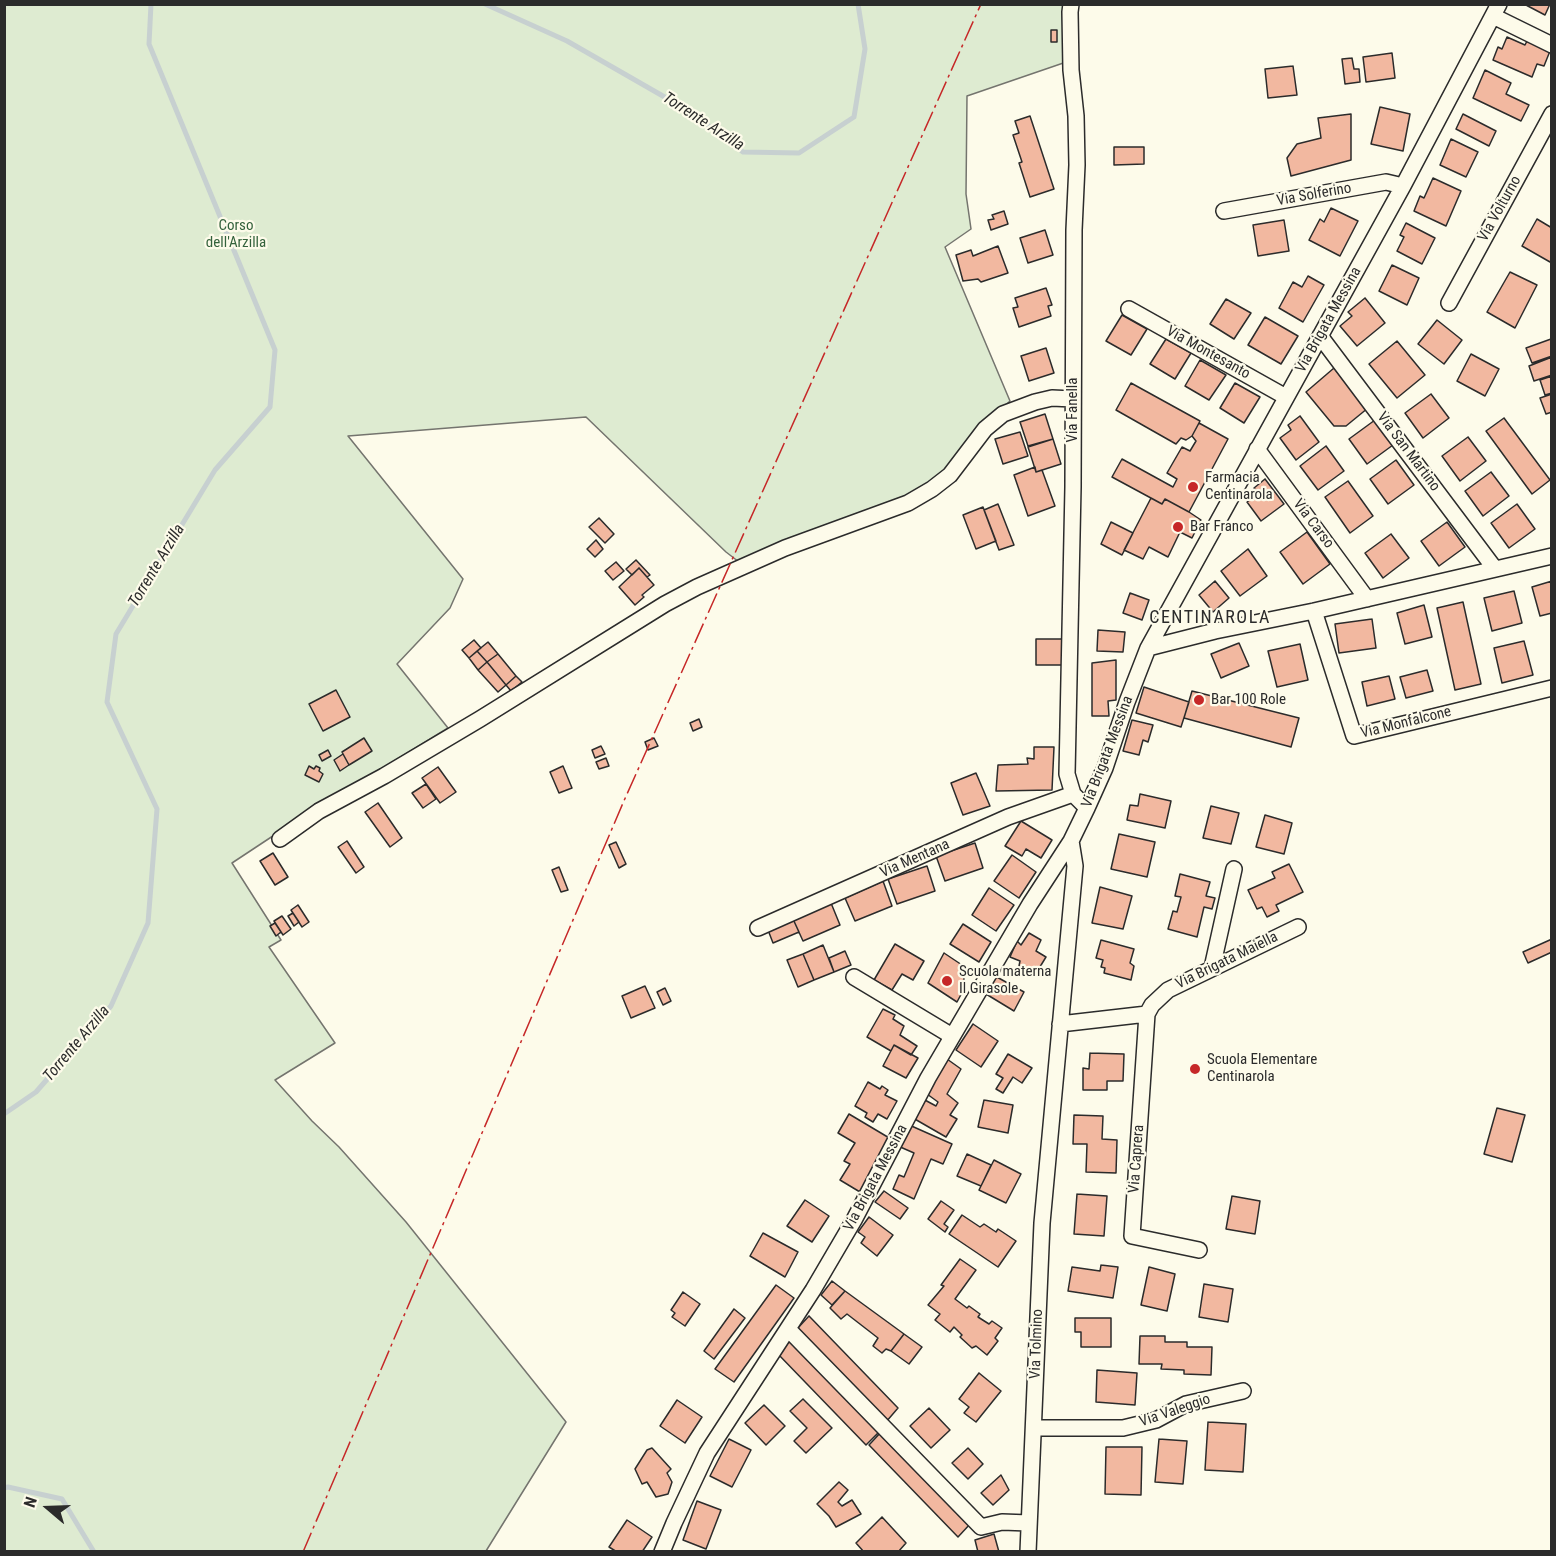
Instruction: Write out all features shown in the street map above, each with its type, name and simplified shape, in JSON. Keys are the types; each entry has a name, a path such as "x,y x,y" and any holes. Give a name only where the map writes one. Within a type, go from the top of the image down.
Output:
{"street":[{"name":"Via Fanella","path":"1071,4 1071,70 1077,146 1067,774 1073,794"},
{"path":"1496,10 1551,45"},
{"name":"Via Brigata Messina","path":"662,1551 707,1453 813,1290 854,1220 952,1036 1030,904 1071,841 1105,768 1148,648 1403,186 1496,10"},
{"name":"Via Volturno","path":"1449,303 1551,114"},
{"name":"Via Solferino","path":"1224,211 1386,182 1403,186"},
{"name":"Via Montesanto","path":"1129,309 1286,397"},
{"name":"Via San Martino","path":"1320,336 1495,569"},
{"path":"280,839 318,811 384,776 665,604 697,587 785,548 908,503 932,489 950,476 985,429 1003,414 1052,398 1073,399"},
{"name":"Via Carso","path":"1257,449 1367,599"},
{"path":"1148,648 1551,556"},
{"name":"Via Monfalcone","path":"1314,611 1353,736 1551,688"},
{"path":"1073,794 1087,808"},
{"name":"Via Mentana","path":"758,928 1008,818 1073,794"},
{"name":"Via Tolmino","path":"1028,1551 1042,1223 1075,866 1071,841"},
{"path":"1212,968 1234,869"},
{"name":"Via Brigata Maiella","path":"1147,1014 1152,1005 1167,990 1298,927"},
{"path":"854,977 952,1036"},
{"path":"1060,1024 1147,1014"},
{"name":"Via Caprera","path":"1147,1014 1132,1236 1199,1250"},
{"path":"788,1329 981,1527 1002,1522 1029,1523"},
{"name":"Via Valeggio","path":"1034,1428 1123,1428 1156,1420 1186,1404 1243,1391"}],"green space":[{"name":"Corso dell'Arzilla","path":"5,5 1076,5 1075,59 967,96 966,194 971,229 945,247 1010,401 976,432 958,461 918,491 739,562 586,417 348,436 463,579 450,608 397,664 448,728 232,863 281,940 269,947 335,1043 275,1080 406,1222 566,1422 486,1551 5,1552"}],"building":[{"path":"1524,4 1550,4 1545,15"},
{"path":"1051,30 1057,30 1057,42 1051,42"},
{"path":"1507,37 1525,45 1527,41 1550,51 1544,66 1537,64 1532,77 1493,60 1498,47 1502,49"},
{"path":"1392,53 1395,78 1366,82 1363,57"},
{"path":"1352,58 1354,69 1359,69 1360,82 1345,84 1342,59"},
{"path":"1293,66 1297,95 1268,98 1265,69"},
{"path":"1485,70 1511,83 1506,94 1529,105 1521,121 1473,98"},
{"path":"1380,107 1410,114 1403,151 1371,144"},
{"path":"1351,114 1351,160 1291,176 1287,158 1297,144 1321,138 1318,118"},
{"path":"1463,114 1496,131 1489,146 1456,129"},
{"path":"1030,116 1054,189 1030,197 1013,135 1019,133 1015,121"},
{"path":"1451,139 1478,152 1466,177 1440,165"},
{"path":"1114,147 1144,147 1144,164 1114,165"},
{"path":"1433,178 1461,191 1446,226 1414,211 1420,196 1424,198"},
{"path":"1331,208 1358,221 1340,256 1309,240 1320,219 1324,222"},
{"path":"1004,211 1008,224 991,230 988,220 994,219 992,215"},
{"path":"1537,219 1552,228 1552,259 1550,262 1522,246"},
{"path":"1284,220 1289,251 1258,256 1253,225"},
{"path":"1406,223 1435,238 1422,264 1397,251 1404,237 1400,235"},
{"path":"1045,230 1053,255 1028,263 1020,238"},
{"path":"998,246 1008,273 981,282 978,279 963,281 956,255 971,250 973,256"},
{"path":"1392,265 1419,278 1407,305 1379,291"},
{"path":"1510,272 1537,285 1515,328 1487,312"},
{"path":"1308,276 1324,285 1303,322 1279,308 1293,282 1302,287"},
{"path":"1046,288 1052,305 1048,306 1051,316 1019,327 1013,308 1018,307 1015,298"},
{"path":"1365,298 1385,323 1357,346 1340,326 1352,316 1348,312"},
{"path":"1226,299 1251,313 1234,339 1210,324"},
{"path":"1122,315 1147,329 1131,355 1106,341"},
{"path":"1265,317 1298,336 1281,364 1248,345"},
{"path":"1437,320 1462,340 1444,364 1418,344"},
{"path":"1166,339 1191,353 1175,379 1150,364"},
{"path":"1551,339 1552,356 1532,363 1526,348"},
{"path":"1397,341 1425,375 1397,398 1369,364"},
{"path":"1046,348 1054,373 1029,381 1021,356"},
{"path":"1471,354 1499,369 1485,396 1457,381"},
{"path":"1552,357 1552,375 1534,381 1529,366"},
{"path":"1200,360 1226,375 1209,400 1185,386"},
{"path":"1334,368 1368,408 1346,426 1334,426 1306,392"},
{"path":"1552,376 1552,393 1545,395 1540,380"},
{"path":"1131,383 1200,421 1192,436 1186,440 1181,438 1176,444 1116,410"},
{"path":"1235,383 1260,397 1244,423 1220,408"},
{"path":"1431,394 1449,418 1423,438 1405,413"},
{"path":"1552,394 1552,412 1546,414 1540,398"},
{"path":"1045,414 1053,439 1028,446 1020,422"},
{"path":"1300,416 1319,442 1296,460 1280,438 1291,430 1288,425"},
{"path":"1504,418 1550,480 1532,494 1486,431"},
{"path":"1375,420 1393,445 1367,464 1349,439"},
{"path":"1199,423 1228,439 1189,512 1165,499 1162,504 1112,477 1122,459 1173,487 1177,479 1167,473 1182,447 1190,451 1196,441 1192,436"},
{"path":"1020,432 1028,456 1003,464 995,439"},
{"path":"1468,437 1486,461 1460,481 1442,456"},
{"path":"1053,439 1061,464 1036,472 1028,447"},
{"path":"1326,446 1344,471 1318,490 1300,466"},
{"path":"1396,460 1414,485 1388,504 1370,479"},
{"path":"1035,467 1036,472 1042,470 1055,506 1028,516 1014,475"},
{"path":"1491,472 1509,496 1483,516 1465,491"},
{"path":"1265,479 1284,504 1261,521 1247,502 1259,494 1254,488"},
{"path":"1348,481 1373,516 1350,533 1325,497"},
{"path":"1151,498 1162,504 1165,499 1201,520 1192,538 1180,532 1168,557 1149,547 1143,559 1124,550"},
{"path":"998,504 1014,545 999,550 984,510"},
{"path":"1517,504 1535,529 1509,548 1491,523"},
{"path":"983,507 996,541 976,549 963,515"},
{"path":"599,518 614,534 605,543 589,527"},
{"path":"1111,522 1133,533 1122,555 1101,544"},
{"path":"1447,522 1465,547 1439,566 1421,541"},
{"path":"1307,532 1330,564 1303,584 1280,552"},
{"path":"1391,534 1409,558 1383,578 1365,553"},
{"path":"596,540 603,549 595,557 587,549"},
{"path":"1248,549 1267,576 1240,596 1221,571"},
{"path":"636,560 650,575 647,577 639,568 632,575 626,569"},
{"path":"616,562 624,571 613,580 605,571"},
{"path":"639,568 654,585 642,595 644,597 635,605 619,587"},
{"path":"1215,581 1229,598 1213,612 1199,595"},
{"path":"1552,581 1552,613 1540,616 1532,587"},
{"path":"1514,591 1522,623 1492,631 1484,598"},
{"path":"1130,593 1149,600 1142,620 1123,613"},
{"path":"1463,602 1481,684 1455,690 1437,608"},
{"path":"1424,605 1432,637 1405,644 1397,613"},
{"path":"1372,619 1376,648 1339,653 1335,624"},
{"path":"1098,630 1125,632 1123,652 1097,651"},
{"path":"1036,639 1062,639 1062,665 1036,665"},
{"path":"474,640 481,648 469,658 462,650"},
{"path":"1524,641 1533,675 1502,683 1494,648"},
{"path":"488,642 498,654 487,662 477,651"},
{"path":"1239,643 1249,666 1221,678 1211,654"},
{"path":"1300,644 1308,680 1277,687 1268,651"},
{"path":"477,651 487,662 478,670 469,658"},
{"path":"498,654 516,676 506,685 487,662"},
{"path":"1116,660 1116,700 1108,701 1109,716 1092,716 1092,663"},
{"path":"487,662 506,685 498,692 478,670"},
{"path":"1427,670 1433,691 1406,698 1400,677"},
{"path":"516,676 522,682 511,691 506,685"},
{"path":"1389,676 1395,699 1367,706 1362,682"},
{"path":"1144,687 1189,702 1181,727 1136,713"},
{"path":"336,690 350,717 323,731 309,704"},
{"path":"1192,691 1299,718 1291,747 1184,718"},
{"path":"699,719 702,727 693,731 690,723"},
{"path":"1132,720 1153,725 1148,742 1143,740 1139,755 1123,751"},
{"path":"364,738 372,751 349,765 342,752"},
{"path":"654,738 658,746 648,750 645,742"},
{"path":"601,746 605,754 595,758 592,750"},
{"path":"1034,747 1054,747 1052,790 996,791 998,765 1028,764 1027,758 1034,759"},
{"path":"328,750 331,756 322,761 319,755"},
{"path":"343,754 349,765 340,771 334,760"},
{"path":"606,758 609,766 599,769 596,762"},
{"path":"309,766 314,769 316,766 320,768 319,771 323,774 319,782 305,775"},
{"path":"563,766 572,788 559,793 550,772"},
{"path":"438,767 456,792 440,803 422,778"},
{"path":"976,773 990,806 963,815 951,783"},
{"path":"426,784 436,799 423,808 412,793"},
{"path":"1140,794 1171,801 1165,828 1127,820 1130,805 1138,806"},
{"path":"378,803 402,838 390,847 365,812"},
{"path":"1211,806 1239,813 1231,844 1203,838"},
{"path":"1265,815 1292,823 1284,854 1256,847"},
{"path":"1021,821 1052,840 1041,858 1026,849 1022,856 1005,846"},
{"path":"1119,834 1155,842 1147,877 1111,869"},
{"path":"347,841 364,867 356,873 338,847"},
{"path":"616,842 626,864 619,868 609,845"},
{"path":"975,843 983,868 945,881 936,856"},
{"path":"273,853 288,877 275,885 260,861"},
{"path":"1012,855 1036,872 1019,898 994,881"},
{"path":"1289,864 1303,892 1276,905 1279,911 1267,917 1262,907 1257,909 1248,890 1275,878 1272,872"},
{"path":"927,866 935,891 897,904 888,879"},
{"path":"559,867 568,890 561,892 552,870"},
{"path":"1180,874 1210,882 1206,896 1215,898 1212,909 1204,907 1197,937 1168,929 1173,911 1177,912 1181,897 1175,896"},
{"path":"883,881 892,906 855,921 845,898"},
{"path":"1100,887 1132,896 1123,929 1092,923"},
{"path":"989,888 1014,905 996,931 972,915"},
{"path":"831,903 840,925 803,941 793,919"},
{"path":"298,905 309,922 302,927 291,910"},
{"path":"293,913 299,922 294,926 288,916"},
{"path":"282,916 291,929 283,935 274,921"},
{"path":"793,919 799,932 773,943 768,930"},
{"path":"275,923 281,932 276,936 270,926"},
{"path":"963,924 991,942 979,962 950,944"},
{"path":"1029,933 1041,940 1036,951 1046,957 1035,975 1019,966 1020,961 1010,957 1017,941 1021,945"},
{"path":"1552,939 1552,952 1528,963 1523,952"},
{"path":"1101,940 1134,949 1130,963 1134,966 1131,980 1104,973 1105,968 1101,967 1103,960 1096,958"},
{"path":"895,944 924,961 913,980 902,974 892,990 874,980"},
{"path":"823,945 834,972 814,980 803,954"},
{"path":"845,951 851,965 834,972 829,958"},
{"path":"944,953 962,965 965,987 957,1002 928,983"},
{"path":"803,954 814,980 798,987 787,960"},
{"path":"995,976 1024,992 1014,1011 986,994"},
{"path":"645,986 655,1008 631,1018 622,996"},
{"path":"665,988 671,1001 663,1005 657,992"},
{"path":"883,1009 895,1015 893,1019 904,1026 900,1035 917,1046 911,1055 894,1045 891,1051 867,1037"},
{"path":"973,1024 998,1041 981,1067 956,1050"},
{"path":"894,1045 918,1058 906,1078 883,1066"},
{"path":"1090,1053 1124,1054 1123,1081 1107,1081 1107,1090 1083,1090 1083,1068 1089,1069"},
{"path":"1008,1054 1032,1068 1022,1083 1013,1077 1003,1093 996,1089 1003,1078 996,1074"},
{"path":"947,1059 961,1069 947,1094 958,1103 950,1115 957,1119 946,1137 913,1118 923,1099 936,1106 938,1102 927,1094"},
{"path":"868,1082 880,1089 882,1086 888,1090 885,1095 897,1101 887,1119 878,1114 873,1122 865,1117 867,1113 855,1106"},
{"path":"984,1100 1013,1105 1008,1133 978,1127"},
{"path":"1497,1108 1525,1115 1512,1162 1484,1154"},
{"path":"849,1114 891,1139 860,1192 840,1180 850,1164 844,1161 855,1143 838,1133"},
{"path":"1074,1115 1103,1116 1102,1139 1117,1140 1116,1173 1086,1172 1087,1144 1073,1144"},
{"path":"907,1124 952,1144 943,1164 931,1159 914,1199 893,1189 899,1175 904,1177 914,1153 898,1146"},
{"path":"967,1154 991,1165 981,1186 957,1176"},
{"path":"994,1160 1021,1174 1006,1203 979,1190"},
{"path":"884,1191 908,1208 900,1219 875,1202"},
{"path":"1077,1194 1107,1196 1104,1236 1074,1234"},
{"path":"1232,1196 1260,1201 1255,1234 1226,1229"},
{"path":"805,1200 829,1216 812,1242 787,1226"},
{"path":"941,1201 954,1210 944,1224 948,1227 945,1232 928,1219"},
{"path":"962,1215 980,1227 984,1224 996,1232 998,1229 1016,1241 998,1267 949,1234"},
{"path":"869,1217 893,1235 877,1256 861,1243 865,1237 858,1232"},
{"path":"763,1233 798,1252 785,1277 750,1256"},
{"path":"960,1259 976,1270 955,1299 980,1314 978,1317 989,1324 992,1321 1002,1328 995,1338 998,1341 987,1355 976,1346 972,1348 960,1337 962,1335 954,1327 950,1332 935,1320 940,1314 928,1305 944,1286 941,1285"},
{"path":"1101,1265 1118,1267 1113,1298 1068,1291 1072,1267 1100,1271"},
{"path":"1149,1267 1175,1274 1167,1311 1141,1305"},
{"path":"832,1281 845,1291 832,1305 821,1295"},
{"path":"1204,1284 1233,1289 1228,1322 1199,1317"},
{"path":"776,1285 794,1298 734,1382 715,1369"},
{"path":"845,1291 904,1334 891,1351 886,1349 882,1353 873,1346 878,1338 847,1314 841,1319 830,1308"},
{"path":"683,1292 700,1304 685,1326 672,1317 675,1313 671,1310"},
{"path":"734,1309 745,1318 714,1359 704,1351"},
{"path":"809,1316 898,1408 886,1422 796,1330"},
{"path":"1075,1318 1111,1318 1111,1347 1081,1347 1081,1332 1075,1332"},
{"path":"904,1334 922,1347 909,1364 891,1351"},
{"path":"1140,1336 1165,1336 1165,1342 1187,1342 1187,1347 1212,1347 1211,1375 1184,1374 1184,1370 1161,1369 1162,1364 1139,1364"},
{"path":"790,1339 879,1432 866,1445 777,1353"},
{"path":"1097,1370 1137,1373 1135,1405 1096,1402"},
{"path":"979,1373 1001,1391 976,1422 964,1413 969,1407 959,1399"},
{"path":"803,1399 832,1428 806,1453 794,1441 807,1428 790,1411"},
{"path":"677,1400 702,1417 685,1443 660,1426"},
{"path":"764,1405 785,1426 766,1445 745,1423"},
{"path":"929,1408 950,1430 931,1448 910,1426"},
{"path":"1208,1422 1246,1424 1243,1472 1205,1470"},
{"path":"882,1431 971,1523 958,1537 869,1445"},
{"path":"729,1439 751,1450 732,1487 710,1476"},
{"path":"1159,1439 1187,1441 1183,1484 1155,1482"},
{"path":"1106,1447 1142,1447 1141,1495 1105,1494"},
{"path":"652,1448 671,1469 667,1473 672,1482 668,1494 656,1497 647,1482 642,1484 635,1469 647,1450"},
{"path":"968,1448 983,1464 968,1479 952,1463"},
{"path":"1001,1475 1009,1490 993,1505 981,1493"},
{"path":"839,1482 848,1490 838,1502 842,1506 852,1500 861,1514 836,1527 817,1504"},
{"path":"697,1501 721,1510 706,1549 683,1540"},
{"path":"882,1517 906,1543 898,1552 864,1552 856,1543"},
{"path":"627,1520 652,1537 642,1552 617,1552 609,1547"},
{"path":"994,1534 999,1552 978,1552 975,1540"}],"waterway":[{"name":"Torrente Arzilla","path":"4,1114 36,1092 111,1006 148,923 157,809 107,702 116,634 215,470 270,407 275,350 149,44 151,4"},
{"name":"Torrente Arzilla","path":"485,4 567,41 689,111 743,152 799,153 854,117 865,49 858,4"},
{"name":"Torrente Arzilla","path":"4,1488 62,1499 94,1552"}],"power":[{"path":"303,1552 623,803 981,4"}],"place":[{"name":"Farmacia Centinarola","path":"1193,487"},
{"name":"Bar Franco","path":"1178,527"},
{"name":"Bar 100 Role","path":"1199,700"},
{"name":"Scuola materna Il Girasole","path":"947,981"},
{"name":"Scuola Elementare Centinarola","path":"1195,1069"}],"district":[{"name":"CENTINAROLA","path":"1210,618"}]}
